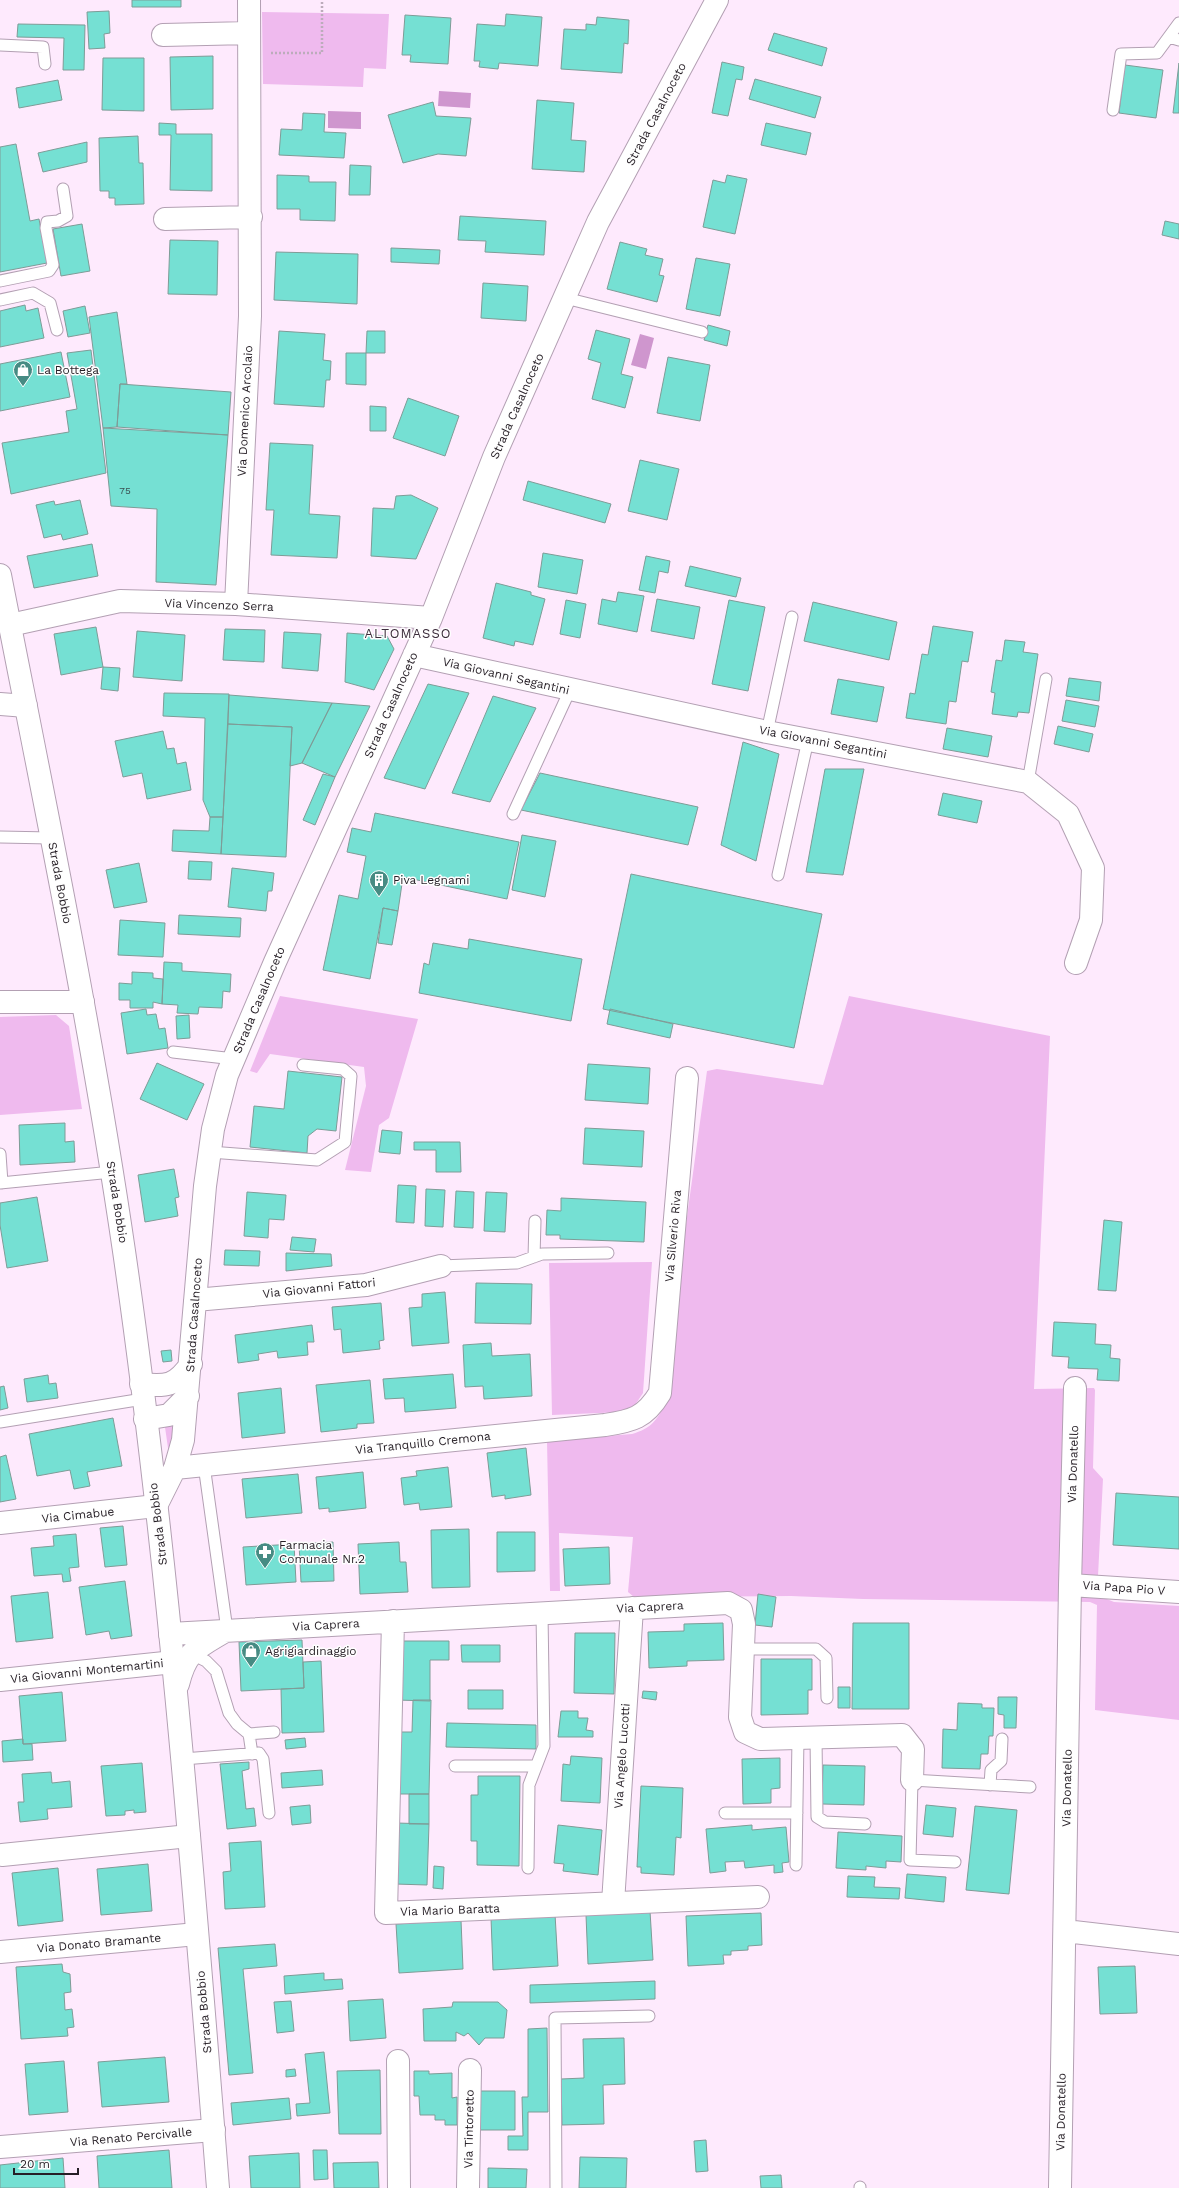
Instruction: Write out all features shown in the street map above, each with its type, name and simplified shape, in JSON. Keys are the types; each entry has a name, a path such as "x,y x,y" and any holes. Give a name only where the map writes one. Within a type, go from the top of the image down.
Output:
{"street":[{"name":"Via Domenico Arcolaio","path":"236,604 250,316 251,217 249,0"},
{"name":"Strada Casalnoceto","path":"156,1506 175,1468 183,1440 210,1152 213,1129 227,1075 278,954 431,618 494,457 598,222 716,0"},
{"path":"163,35 249,43"},
{"path":"165,219 251,217"},
{"name":"Strada Bobbio","path":"1,586 52,838 83,1002 112,1172 143,1400 170,1634 183,1658 177,1689 218,2188"},
{"name":"Via Vincenzo Serra","path":"10,625 120,601 236,604 431,618"},
{"name":"Via Giovanni Segantini","path":"414,655 767,732 1028,782 1068,814 1093,868 1091,920 1076,963"},
{"path":"0,704 26,706"},
{"path":"0,1002 83,1002"},
{"name":"Via Silverio Riva","path":"660,1393 687,1078"},
{"name":"Via Giovanni Fattori","path":"195,1300 366,1285 441,1266"},
{"path":"188,1396 169,1415 143,1400 161,1387 182,1378 191,1364"},
{"name":"Via Donatello","path":"1060,2188 1070,1585 1075,1388"},
{"name":"Via Tranquillo Cremona","path":"175,1468 630,1422 643,1414 654,1403 660,1393"},
{"name":"Via Cimabue","path":"0,1523 156,1506"},
{"name":"Via Papa Pio V","path":"1070,1585 1179,1592"},
{"name":"Via Caprera","path":"170,1634 728,1603 741,1610 744,1624 740,1717 745,1732 760,1739 902,1735 913,1749 912,1780"},
{"name":"Via Angelo Lucotti","path":"613,1903 632,1608"},
{"name":"Via Mario Baratta","path":"393,1621 386,1913 758,1897"},
{"name":"Via Caprera","path":"183,1658 227,1630"},
{"name":"Via Giovanni Montemartini","path":"0,1680 183,1658"},
{"path":"2,1855 189,1836"},
{"path":"1065,1931 1179,1944"},
{"name":"Via Donato Bramante","path":"0,1952 197,1934"},
{"path":"398,2061 399,2188"},
{"name":"Via Tintoretto","path":"468,2188 470,2070"},
{"name":"Via Renato Percivalle","path":"0,2147 214,2130"}],"lane":[{"path":"1113,110 1121,54 1157,53 1174,39 1179,23"},
{"path":"0,46 43,47 44,64"},
{"path":"0,281 49,271 53,265 46,228 47,222 58,221 67,216 63,189"},
{"path":"0,300 33,293 50,304 57,330"},
{"path":"565,298 702,332"},
{"path":"767,732 792,617"},
{"path":"1028,782 1046,679"},
{"path":"513,814 570,690"},
{"path":"778,875 808,740"},
{"path":"0,837 52,838"},
{"path":"173,1052 234,1059"},
{"path":"210,1152 317,1160 345,1142 351,1076 343,1069 303,1065"},
{"path":"0,1154 1,1183 112,1172"},
{"path":"534,1257 535,1221"},
{"path":"441,1266 517,1263 542,1254 608,1253"},
{"path":"0,1422 143,1400"},
{"path":"204,1465 227,1630"},
{"path":"528,1868 528,1785 544,1746 542,1613"},
{"path":"743,1649 816,1648 826,1658 827,1698"},
{"path":"183,1658 206,1661 216,1671 229,1713 237,1724 249,1734 252,1754"},
{"path":"249,1734 274,1732"},
{"path":"796,1865 797,1813 807,1738"},
{"path":"807,1738 817,1817 825,1822 865,1824"},
{"path":"990,1785 991,1770 1001,1761 1002,1739"},
{"path":"183,1759 259,1753 263,1759 269,1813"},
{"path":"455,1766 536,1766"},
{"path":"955,1862 910,1860 912,1780 1030,1788"},
{"path":"725,1813 797,1813"},
{"path":"556,2188 555,2018 649,2016"}],"path":[{"path":"249,43 322,53 322,0"}],"shaded area":[{"path":"262,12 389,14 386,69 364,68 363,87 263,84"},
{"path":"439,91 471,93 470,108 438,106"},
{"path":"328,111 361,112 361,129 328,128"},
{"path":"640,334 654,338 646,369 631,365"},
{"path":"280,996 418,1019 389,1118 379,1125 371,1172 345,1170 366,1086 364,1067 270,1054 257,1073 250,1071"},
{"path":"849,996 1050,1036 1034,1389 1094,1388 1095,1390 1093,1468 1103,1479 1097,1595 1114,1602 1179,1606 1179,1720 1095,1710 1097,1605 1090,1602 863,1599 791,1596 634,1597 628,1592 633,1537 559,1533 560,1591 550,1591 547,1441 632,1434 648,1427 664,1407 683,1246 707,1071 717,1069 823,1085"},
{"path":"56,1015 69,1026 82,1109 0,1115 0,1017"},
{"path":"652,1262 643,1393 635,1405 622,1412 552,1415 549,1263"},
{"path":"180,1417 169,1455 165,1427"}],"building":[{"path":"132,0 181,0 181,7 132,7"},
{"path":"109,11 110,33 104,34 105,48 89,49 87,12"},
{"path":"506,14 542,17 538,66 499,63 498,69 479,67 480,61 474,61 477,24 505,26"},
{"path":"405,15 451,18 448,64 410,62 411,55 402,55"},
{"path":"597,17 629,20 628,44 624,43 622,73 561,69 564,29 586,30 586,24 596,25"},
{"path":"18,24 85,25 84,70 63,70 64,38 17,37"},
{"path":"774,33 827,48 822,66 768,50"},
{"path":"213,56 213,109 171,110 170,57"},
{"path":"103,58 144,58 144,111 102,110"},
{"path":"722,62 744,67 742,80 736,79 728,116 712,113"},
{"path":"1179,63 1179,113 1173,113"},
{"path":"1125,65 1163,70 1156,118 1119,113"},
{"path":"755,79 821,97 815,118 749,99"},
{"path":"58,80 62,100 19,108 16,88"},
{"path":"537,100 574,103 571,140 586,141 584,172 532,169"},
{"path":"433,102 436,116 471,118 466,156 438,154 403,163 388,115"},
{"path":"303,113 325,114 324,132 346,133 344,158 279,155 281,129 302,130"},
{"path":"159,123 176,124 176,134 212,134 212,191 170,190 171,135 159,135"},
{"path":"766,123 811,133 806,155 761,145"},
{"path":"138,136 139,163 143,163 144,204 115,205 115,198 109,198 109,191 100,191 99,138"},
{"path":"87,142 87,162 43,172 38,153"},
{"path":"16,144 30,221 39,219 47,263 0,272 0,147"},
{"path":"350,165 371,166 370,195 349,195"},
{"path":"277,175 309,176 309,182 336,182 335,221 300,220 300,209 277,209"},
{"path":"727,175 747,179 735,234 703,227 713,180 725,183"},
{"path":"460,216 546,221 544,255 485,252 486,241 458,240"},
{"path":"1165,221 1179,224 1179,239 1162,235"},
{"path":"82,224 90,271 61,276 53,229"},
{"path":"170,240 218,241 217,295 168,294"},
{"path":"620,242 647,249 645,255 663,259 659,275 664,276 657,302 607,289"},
{"path":"391,248 440,250 439,264 391,262"},
{"path":"276,252 358,254 357,304 274,300"},
{"path":"696,258 730,264 720,316 686,309"},
{"path":"483,283 528,286 526,321 481,318"},
{"path":"25,305 26,311 38,308 44,338 0,347 0,311"},
{"path":"85,306 90,333 68,337 63,311"},
{"path":"117,312 127,384 120,384 117,427 103,428 89,317"},
{"path":"708,325 730,331 727,346 704,340"},
{"path":"596,330 630,339 621,374 633,377 625,408 592,399 601,363 588,359"},
{"path":"279,331 325,334 323,360 331,361 330,380 326,380 324,407 274,404"},
{"path":"367,331 385,331 385,353 366,353"},
{"path":"91,350 106,473 11,494 2,443 69,432 66,411 77,409 67,353"},
{"path":"61,352 70,397 0,411 0,364"},
{"path":"346,353 366,353 366,385 346,384"},
{"path":"668,357 710,365 700,421 657,413"},
{"path":"120,384 231,392 228,435 117,427"},
{"path":"408,398 459,416 445,456 393,438"},
{"path":"370,406 386,407 386,431 370,431"},
{"path":"103,428 228,435 216,585 156,582 157,509 111,506"},
{"path":"270,443 313,445 309,514 340,516 337,558 271,555 274,510 266,510"},
{"path":"640,460 679,469 667,520 628,511"},
{"path":"528,481 611,504 605,523 523,500"},
{"path":"411,495 438,508 416,559 371,556 373,508 394,509 396,496"},
{"path":"80,500 88,534 63,540 61,534 44,538 36,505 54,501 55,505"},
{"path":"92,544 98,576 34,588 27,556"},
{"path":"543,553 583,560 577,594 538,587"},
{"path":"646,556 670,561 668,573 659,571 655,593 639,590"},
{"path":"690,566 741,578 736,597 685,586"},
{"path":"496,583 531,592 531,595 545,599 533,645 515,641 514,646 483,638"},
{"path":"618,592 644,596 637,632 598,624 602,599 616,602"},
{"path":"657,599 700,607 694,639 651,631"},
{"path":"566,600 586,604 580,638 560,634"},
{"path":"729,600 765,607 748,691 712,684"},
{"path":"813,602 897,622 889,660 804,641"},
{"path":"933,626 973,632 968,662 962,661 956,702 949,701 946,724 906,718 910,693 915,694 922,654 928,655"},
{"path":"96,627 103,667 61,675 54,634"},
{"path":"225,629 265,630 264,662 223,660"},
{"path":"137,631 185,635 182,681 133,677"},
{"path":"284,632 321,634 318,671 282,668"},
{"path":"347,633 387,636 394,649 374,690 345,682"},
{"path":"1005,640 1025,642 1023,652 1038,654 1029,713 1018,712 1017,717 992,714 995,693 991,692 996,660 1002,661"},
{"path":"103,667 120,668 118,691 101,689"},
{"path":"1069,678 1101,682 1099,701 1066,696"},
{"path":"838,679 884,687 877,722 831,714"},
{"path":"428,684 469,693 425,789 384,778"},
{"path":"164,693 229,694 223,817 210,817 203,800 205,718 163,716"},
{"path":"229,695 332,703 302,763 290,766 292,727 228,724"},
{"path":"493,696 536,708 490,802 452,793"},
{"path":"1066,700 1099,706 1095,727 1062,721"},
{"path":"332,703 370,706 335,777 302,763"},
{"path":"228,724 292,727 286,857 221,854"},
{"path":"1058,726 1093,734 1089,752 1054,744"},
{"path":"947,728 992,736 988,757 943,749"},
{"path":"163,731 167,749 174,748 177,764 186,762 191,790 147,799 142,773 123,777 115,741"},
{"path":"743,742 779,754 756,861 721,845"},
{"path":"825,769 864,769 843,875 806,872"},
{"path":"540,773 698,807 688,845 521,810"},
{"path":"323,774 335,777 315,825 303,820"},
{"path":"943,793 982,801 977,823 938,815"},
{"name":"Piva Legnami","path":"375,813 519,842 507,899 403,877 398,911 383,908 370,979 323,970 339,895 358,899 366,856 347,852 352,828 371,832"},
{"path":"210,817 223,817 221,854 172,851 173,830 209,831"},
{"path":"522,835 556,841 545,897 512,890"},
{"path":"189,861 212,862 211,880 188,879"},
{"path":"139,863 147,902 114,908 106,870"},
{"path":"232,868 274,873 272,891 268,891 266,911 228,907"},
{"path":"631,874 822,914 794,1048 603,1009"},
{"path":"383,908 398,911 392,945 378,943"},
{"path":"179,915 241,918 240,937 178,934"},
{"path":"120,920 165,923 163,957 118,955"},
{"path":"469,939 582,959 571,1021 419,993 424,963 429,965 433,943 468,949"},
{"path":"164,962 182,963 182,971 231,974 230,992 223,991 222,1008 199,1007 198,1014 177,1013 178,1005 162,1004"},
{"path":"132,972 153,973 153,978 163,979 162,1004 153,1002 153,1008 130,1008 130,1000 119,1000 119,983 132,984"},
{"path":"146,1009 147,1015 156,1014 159,1029 165,1028 168,1048 127,1054 121,1013"},
{"path":"610,1009 673,1024 670,1038 607,1024"},
{"path":"189,1015 190,1038 177,1039 176,1016"},
{"path":"157,1063 204,1084 187,1120 140,1099"},
{"path":"588,1064 650,1068 648,1104 585,1100"},
{"path":"288,1071 342,1077 336,1131 317,1129 308,1136 307,1153 250,1147 254,1106 284,1109"},
{"path":"65,1123 65,1142 74,1141 75,1162 20,1165 19,1125"},
{"path":"585,1128 644,1131 642,1167 583,1164"},
{"path":"382,1130 402,1132 400,1154 379,1152"},
{"path":"414,1142 460,1142 461,1172 436,1172 436,1150 414,1150"},
{"path":"174,1169 179,1197 175,1198 178,1216 145,1222 138,1175"},
{"path":"398,1185 416,1186 414,1223 396,1222"},
{"path":"426,1189 445,1190 443,1227 425,1226"},
{"path":"456,1191 474,1192 473,1228 454,1227"},
{"path":"247,1192 286,1195 284,1220 269,1219 268,1238 244,1236"},
{"path":"486,1192 507,1193 505,1232 484,1231"},
{"path":"37,1197 48,1261 7,1268 0,1225 0,1203"},
{"path":"561,1198 646,1202 644,1242 560,1239 560,1235 546,1235 547,1210 561,1211"},
{"path":"1104,1220 1122,1222 1116,1291 1098,1290"},
{"path":"292,1237 316,1239 314,1252 290,1250"},
{"path":"225,1250 260,1251 259,1266 224,1265"},
{"path":"286,1253 331,1254 332,1266 286,1271"},
{"path":"476,1283 532,1284 531,1324 475,1323"},
{"path":"445,1292 449,1343 412,1346 409,1308 422,1307 422,1294"},
{"path":"381,1303 384,1340 379,1341 380,1349 343,1353 341,1329 334,1330 332,1307"},
{"path":"1054,1322 1096,1324 1095,1344 1111,1345 1110,1358 1120,1359 1119,1381 1097,1380 1098,1369 1068,1368 1069,1357 1052,1356"},
{"path":"312,1325 314,1342 307,1342 308,1355 278,1358 277,1351 258,1354 259,1360 238,1363 235,1335"},
{"path":"491,1343 492,1356 530,1354 532,1396 484,1399 483,1386 465,1387 463,1345"},
{"path":"171,1350 172,1361 163,1362 161,1351"},
{"path":"453,1374 456,1408 405,1412 404,1398 385,1399 383,1379"},
{"path":"48,1375 49,1384 56,1383 58,1398 27,1402 24,1379"},
{"path":"370,1380 374,1423 357,1424 357,1428 321,1432 316,1385"},
{"path":"4,1386 8,1408 0,1410 0,1387"},
{"path":"281,1388 285,1433 242,1438 238,1393"},
{"path":"113,1418 122,1466 87,1472 90,1486 74,1489 70,1470 37,1476 29,1434"},
{"path":"526,1448 531,1495 505,1499 505,1495 492,1497 487,1453"},
{"path":"6,1455 16,1499 0,1502 0,1457"},
{"path":"448,1467 452,1507 420,1510 419,1503 404,1505 401,1478 417,1476 416,1471"},
{"path":"363,1472 366,1508 329,1512 329,1508 319,1509 316,1477"},
{"path":"298,1474 302,1513 246,1518 242,1479"},
{"path":"1116,1493 1179,1497 1179,1549 1113,1545"},
{"path":"123,1526 127,1565 105,1567 100,1528"},
{"path":"469,1529 470,1587 432,1588 431,1530"},
{"path":"497,1532 535,1532 535,1571 497,1572"},
{"path":"76,1534 79,1567 69,1568 71,1581 63,1582 62,1574 34,1576 31,1548 54,1546 53,1536"},
{"path":"333,1542 334,1581 301,1582 299,1544"},
{"path":"399,1542 400,1562 406,1562 408,1592 360,1594 358,1544"},
{"path":"294,1544 296,1582 246,1585 243,1547"},
{"path":"609,1547 610,1584 565,1586 563,1549"},
{"path":"125,1581 132,1636 111,1639 109,1631 86,1635 79,1587"},
{"path":"48,1592 53,1638 16,1642 11,1596"},
{"path":"758,1594 776,1597 772,1627 755,1625"},
{"path":"723,1623 724,1660 687,1661 687,1666 649,1668 648,1632 684,1631 684,1624"},
{"path":"853,1623 909,1623 909,1709 852,1709"},
{"path":"575,1633 615,1633 614,1694 574,1693"},
{"path":"302,1640 304,1688 241,1691 239,1642"},
{"path":"398,1641 449,1641 449,1660 430,1660 430,1701 397,1700"},
{"path":"461,1645 500,1645 500,1662 462,1662"},
{"path":"761,1659 812,1659 812,1690 808,1690 808,1714 761,1715"},
{"path":"321,1661 324,1732 282,1733 281,1689 304,1688 303,1662"},
{"path":"838,1687 850,1687 850,1708 838,1708"},
{"path":"468,1690 503,1690 503,1709 468,1709"},
{"path":"643,1691 657,1692 656,1700 642,1698"},
{"path":"62,1692 66,1741 23,1744 19,1696"},
{"path":"998,1697 1017,1697 1016,1728 1004,1728 1004,1715 998,1714"},
{"path":"413,1700 431,1700 429,1794 396,1794 397,1732 412,1732"},
{"path":"958,1703 982,1704 982,1708 994,1708 993,1736 989,1736 988,1754 981,1754 980,1769 942,1768 943,1729 957,1730"},
{"path":"561,1711 578,1711 578,1718 588,1718 586,1730 593,1731 593,1737 558,1737"},
{"path":"447,1723 536,1725 536,1749 446,1747"},
{"path":"305,1738 306,1747 286,1749 285,1740"},
{"path":"23,1739 23,1744 32,1744 33,1760 3,1762 2,1741"},
{"path":"571,1756 602,1758 600,1803 561,1801 563,1764 570,1765"},
{"path":"780,1758 780,1788 771,1789 771,1803 743,1804 742,1759"},
{"path":"249,1762 249,1769 242,1771 246,1809 254,1808 256,1826 227,1829 220,1764"},
{"path":"142,1763 146,1812 134,1813 134,1810 125,1811 125,1815 106,1816 101,1766"},
{"path":"823,1765 865,1766 864,1805 822,1804"},
{"path":"322,1770 323,1785 282,1788 281,1773"},
{"path":"51,1772 52,1783 70,1781 72,1807 47,1809 48,1819 20,1822 18,1802 24,1802 22,1774"},
{"path":"478,1776 520,1776 519,1866 477,1865 477,1841 471,1841 471,1795 478,1795"},
{"path":"641,1786 683,1788 681,1838 676,1837 674,1875 641,1873 641,1867 637,1867"},
{"path":"409,1794 429,1794 429,1824 409,1824"},
{"path":"310,1805 311,1823 292,1825 290,1807"},
{"path":"926,1805 956,1808 953,1837 923,1834"},
{"path":"975,1806 1017,1810 1009,1894 966,1890"},
{"path":"397,1823 429,1824 427,1885 395,1884"},
{"path":"558,1825 602,1830 598,1875 563,1871 564,1864 554,1863"},
{"path":"752,1825 752,1830 786,1827 789,1862 782,1863 783,1872 774,1873 774,1865 745,1868 744,1861 725,1862 726,1871 710,1873 706,1829"},
{"path":"838,1832 902,1836 901,1862 886,1861 886,1868 866,1866 866,1870 836,1868"},
{"path":"261,1841 265,1907 225,1909 223,1872 231,1871 229,1843"},
{"path":"148,1864 152,1911 101,1915 97,1869"},
{"path":"434,1866 444,1867 443,1889 433,1888"},
{"path":"58,1868 63,1921 18,1926 12,1873"},
{"path":"907,1874 946,1877 944,1902 905,1898"},
{"path":"848,1876 875,1877 874,1887 900,1888 899,1899 847,1897"},
{"path":"650,1911 653,1960 588,1964 586,1915"},
{"path":"761,1913 762,1945 748,1946 748,1950 731,1951 731,1955 723,1955 724,1964 688,1966 686,1916"},
{"path":"555,1914 558,1966 493,1970 491,1918"},
{"path":"461,1920 463,1969 399,1973 396,1924"},
{"path":"275,1944 277,1966 243,1969 253,2073 229,2075 218,1948"},
{"path":"62,1964 63,1972 70,1974 71,1992 64,1993 65,2010 72,2009 74,2027 67,2028 68,2036 21,2039 16,1967"},
{"path":"1135,1966 1137,2013 1100,2014 1098,1967"},
{"path":"324,1973 324,1980 342,1979 343,1989 285,1994 284,1976"},
{"path":"655,1981 655,1999 530,2003 530,1985"},
{"path":"383,1999 386,2038 350,2041 348,2001"},
{"path":"291,2001 294,2031 277,2033 274,2002"},
{"path":"453,2002 498,2002 507,2010 504,2038 485,2038 479,2045 468,2033 464,2036 456,2032 456,2041 424,2041 423,2009 452,2007"},
{"path":"547,2028 548,2112 528,2112 528,2150 508,2150 508,2136 523,2136 522,2097 528,2097 528,2029"},
{"path":"624,2038 625,2084 603,2085 604,2124 562,2125 561,2079 584,2078 583,2039"},
{"path":"324,2052 330,2113 297,2116 296,2104 310,2103 305,2054"},
{"path":"165,2057 169,2102 102,2107 98,2062"},
{"path":"64,2061 68,2112 29,2115 25,2064"},
{"path":"295,2069 296,2076 286,2077 286,2070"},
{"path":"380,2070 381,2134 339,2134 337,2071"},
{"path":"414,2071 429,2071 429,2074 452,2073 452,2098 457,2097 457,2125 445,2125 445,2120 435,2120 435,2115 420,2115 419,2096 414,2096"},
{"path":"474,2091 515,2091 515,2130 474,2130"},
{"path":"289,2098 291,2119 233,2125 231,2103"},
{"path":"706,2140 708,2171 696,2172 694,2141"},
{"path":"169,2150 172,2188 99,2188 97,2156"},
{"path":"313,2150 327,2150 328,2179 314,2180"},
{"path":"299,2153 300,2188 251,2188 249,2156"},
{"path":"580,2157 627,2158 626,2188 579,2188"},
{"path":"63,2158 65,2188 0,2188 0,2165"},
{"path":"378,2162 379,2188 334,2188 333,2163"},
{"path":"488,2168 527,2169 526,2188 488,2188"},
{"path":"781,2175 782,2188 761,2188 760,2176"}],"place":[{"name":"La Bottega","path":"23,387"},
{"name":"Piva Legnami","path":"379,897"},
{"name":"Farmacia Comunale Nr.2","path":"265,1569"},
{"name":"Agrigiardinaggio","path":"251,1668"}],"district":[{"name":"ALTOMASSO","path":"408,633"}]}
